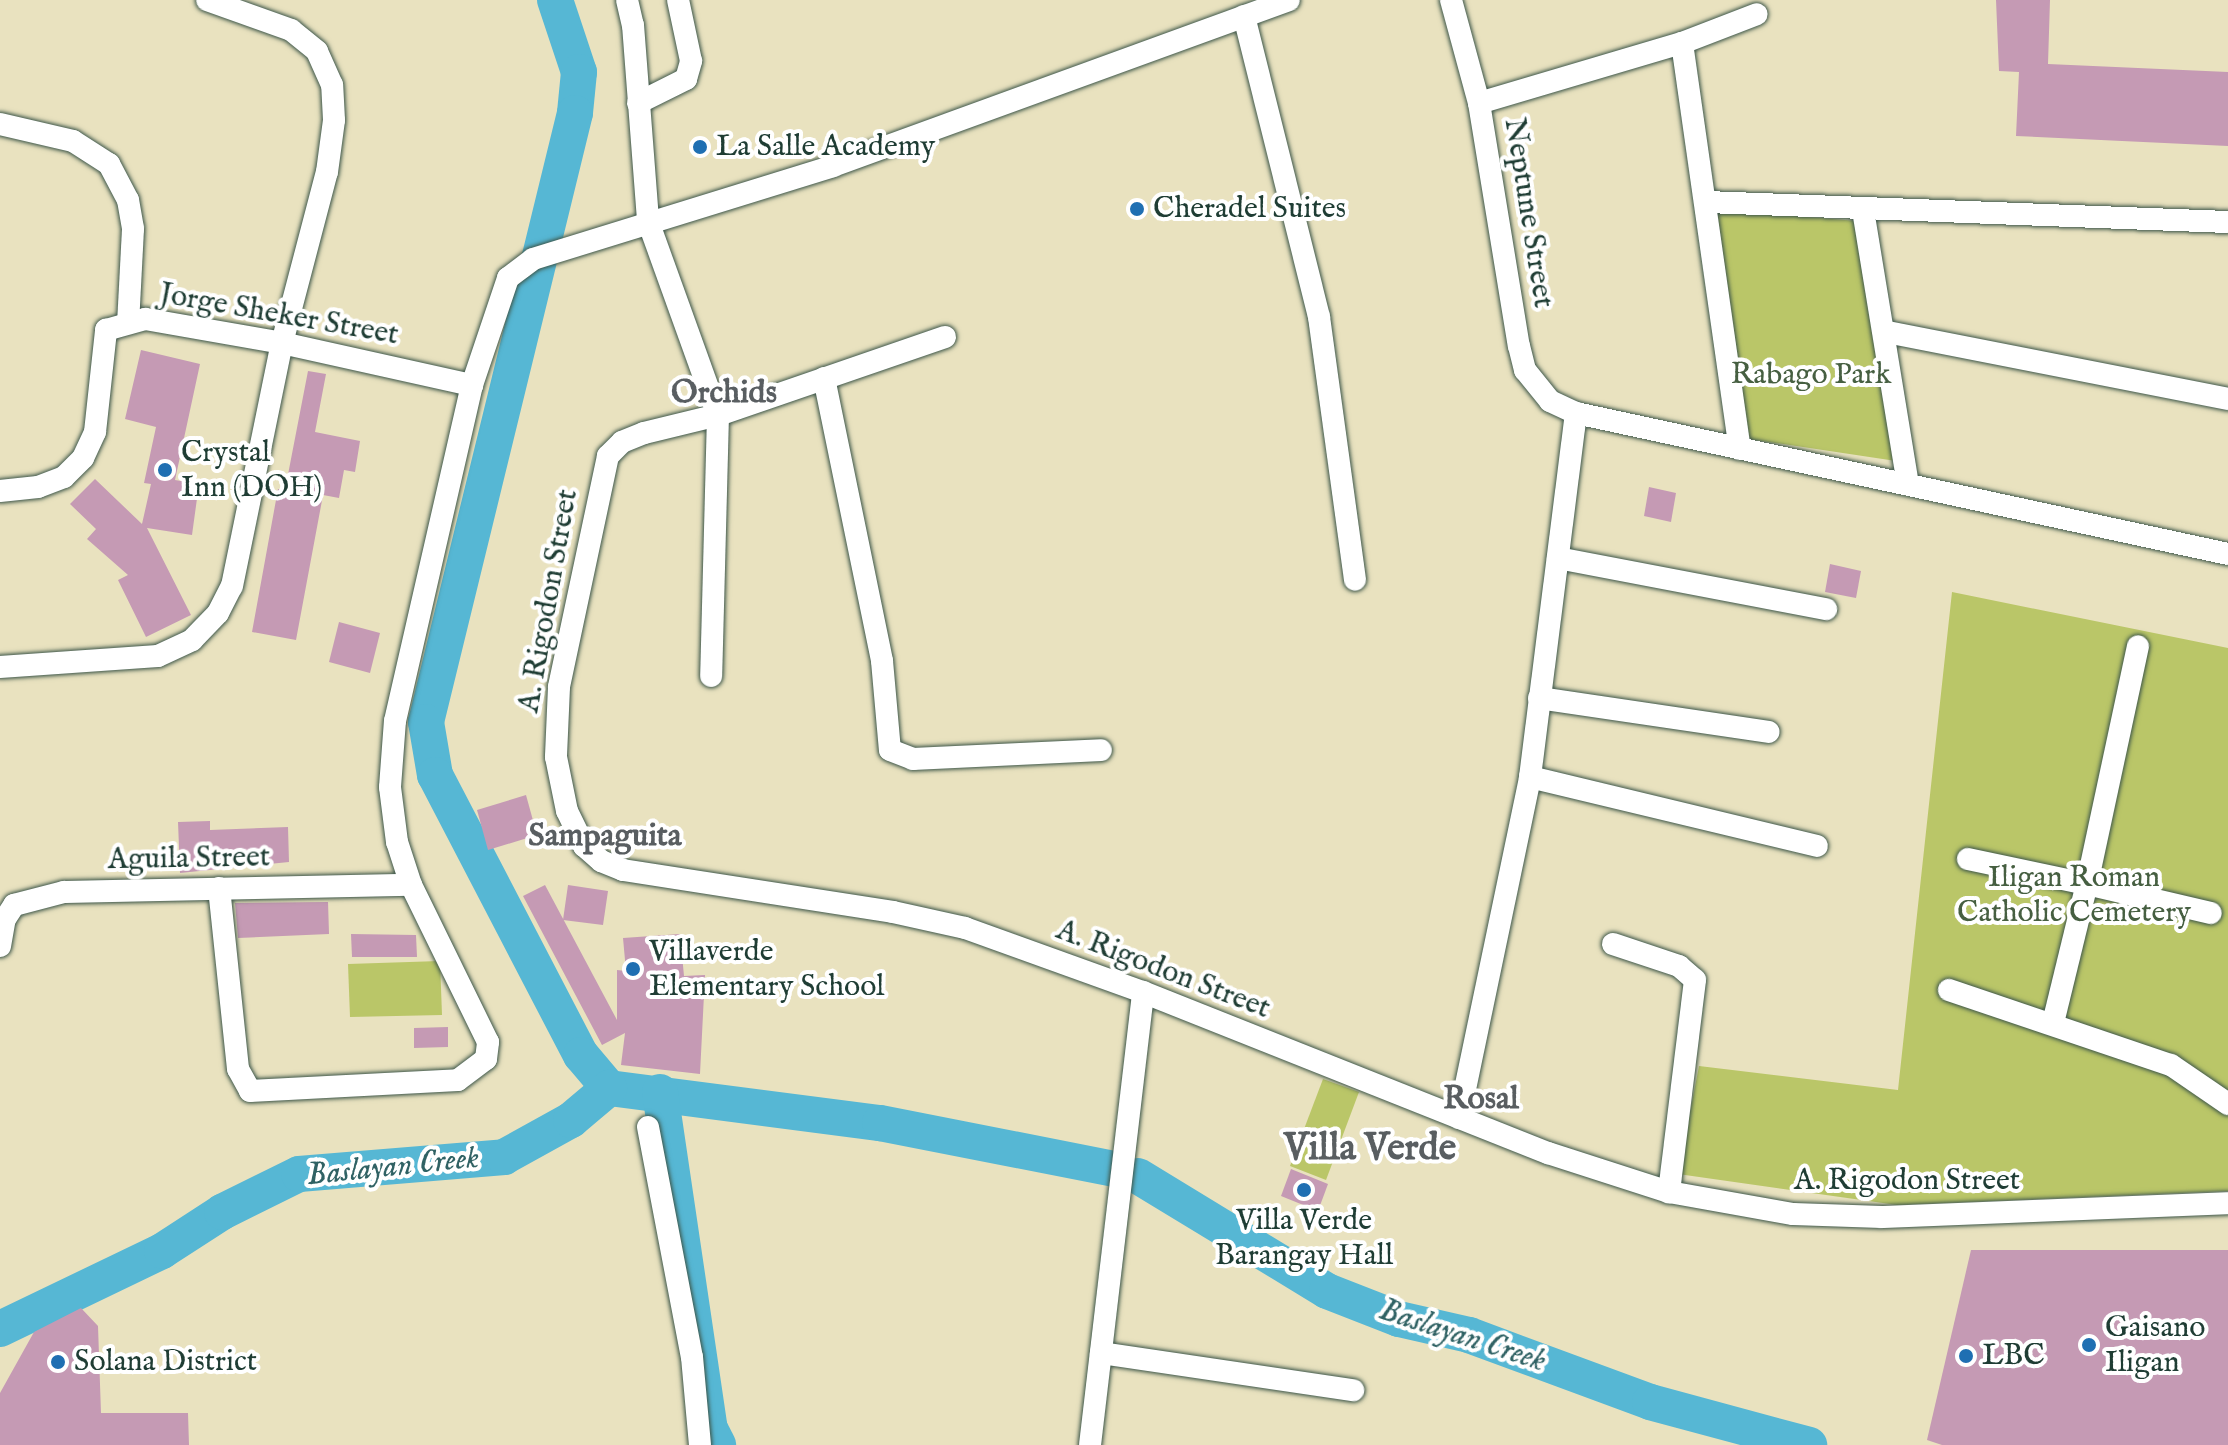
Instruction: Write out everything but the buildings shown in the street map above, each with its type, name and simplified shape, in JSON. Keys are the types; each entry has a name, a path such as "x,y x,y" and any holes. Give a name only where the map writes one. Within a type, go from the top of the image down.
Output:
{"street":[{"path":"0,667 158,656 192,640 218,613 232,586 282,343 327,172 334,120 332,85 317,51 291,30 207,0"},
{"path":"627,0 648,221 718,415 711,676"},
{"path":"638,103 686,79 691,61 678,0"},
{"path":"219,888 238,1069 250,1091 262,1093 458,1080 486,1059 488,1042 411,885 397,842 390,787 395,721 472,385 508,278 533,259 833,166 1289,0"},
{"name":"Neptune Street","path":"1451,0 1479,103 1525,370 1536,389 1576,413 2228,554"},
{"path":"1479,103 1682,43 1757,14"},
{"path":"1244,16 1319,317 1355,580"},
{"path":"1682,43 1740,449"},
{"path":"0,124 73,141 109,164 128,200 133,229 128,323"},
{"path":"1707,202 2228,222"},
{"path":"1863,210 1887,332 1908,484"},
{"name":"Jorge Sheker Street","path":"0,491 38,487 64,477 83,458 95,432 106,330 145,319 282,343 472,385"},
{"path":"1887,332 2228,399"},
{"name":"A. Rigodon Street","path":"945,337 718,415 622,442 601,472 559,687 556,757 567,811 584,846 601,861 623,870 893,912 965,928 1143,992 1605,1174 1669,1192 1793,1214 1882,1217 2228,1203"},
{"path":"824,378 882,661 890,750 913,759 1101,750"},
{"path":"1459,1118 1530,777 1576,413"},
{"path":"1558,558 1826,609"},
{"path":"2053,1023 2087,884 2138,646"},
{"path":"1539,698 1768,732"},
{"path":"1530,777 1817,846"},
{"path":"1968,859 2211,913"},
{"name":"Aguila Street","path":"0,946 5,919 14,905 36,897 219,888 411,885"},
{"path":"1613,944 1679,966 1695,980 1672,1139 1669,1192"},
{"path":"1949,990 2171,1065 2228,1104"},
{"path":"1090,1445 1143,992"},
{"path":"648,1127 692,1357 700,1445"},
{"path":"1101,1353 1353,1390"}],"green space":[{"name":"Rabago Park","path":"1717,210 1858,221 1896,461 1749,439"},
{"name":"Iligan Roman Catholic Cemetery","path":"1952,592 2228,648 2228,1191 1897,1205 1678,1174 1699,1066 1898,1090"},
{"path":"440,961 442,1015 350,1017 348,964"},
{"path":"1323,1079 1359,1092 1326,1180 1290,1166"}],"waterway":[{"path":"555,0 579,72 575,113 426,722 435,775 581,1055 609,1088 880,1123 1114,1169"},
{"name":"Baslayan Creek","path":"0,1329 162,1251 222,1212 299,1174 504,1157 571,1120 609,1088"},
{"path":"660,1092 710,1429 718,1445"},
{"name":"Baslayan Creek","path":"1138,1176 1327,1291 1399,1319 1469,1335 1650,1402 1809,1445"}],"place":[{"name":"La Salle Academy","path":"700,147"},
{"name":"Cheradel Suites","path":"1137,209"},
{"name":"Crystal Inn (DOH)","path":"165,470"},
{"name":"Villaverde Elementary School","path":"633,969"},
{"name":"Villa Verde Barangay Hall","path":"1304,1190"},
{"name":"Gaisano Iligan","path":"2089,1345"},
{"name":"LBC","path":"1966,1356"},
{"name":"Solana District","path":"58,1362"}],"district":[{"name":"Orchids","path":"724,394"},
{"name":"Sampaguita","path":"605,837"},
{"name":"Rosal","path":"1481,1100"},
{"name":"Villa Verde","path":"1370,1150"}]}
